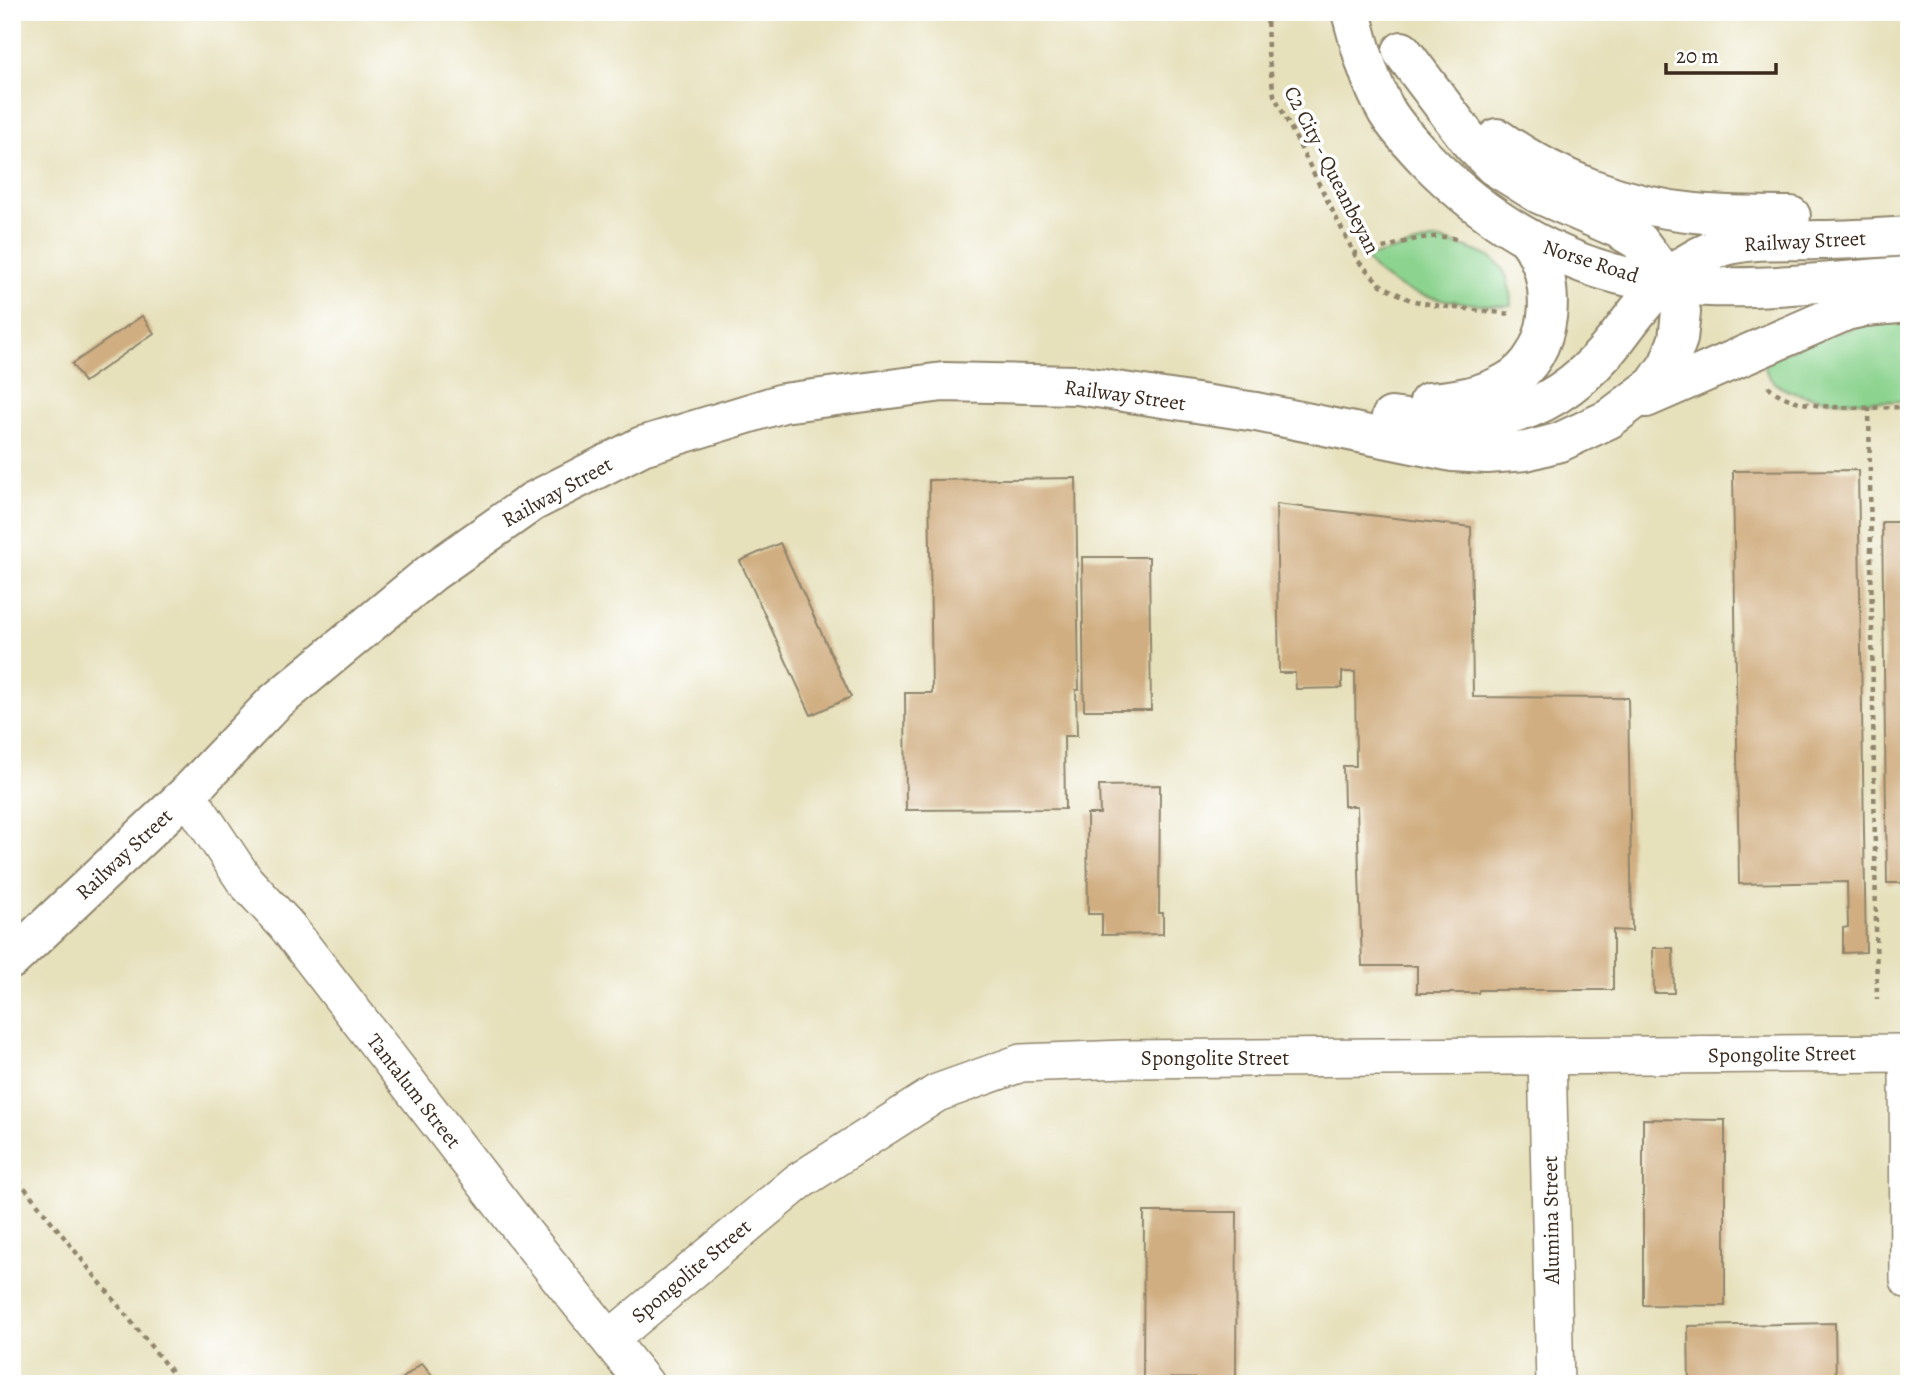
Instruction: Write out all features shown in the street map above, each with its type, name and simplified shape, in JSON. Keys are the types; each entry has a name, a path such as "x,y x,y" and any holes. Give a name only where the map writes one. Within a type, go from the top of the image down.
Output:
{"main road":[{"name":"Norse Road","path":"1351,12 1367,70 1399,129 1445,179 1487,212 1528,239 1596,267 1666,282 1741,286 1909,276"},
{"path":"1372,12 1402,51 1459,110 1501,141 1544,166 1605,193 1638,203 1694,213 1909,220"},
{"name":"Railway Street","path":"12,958 187,794 274,703 431,573 532,502 642,446 783,403 943,382 1077,386 1256,412 1452,452 1487,454 1526,451 1560,442 1595,428 1631,405 1662,376 1674,352 1681,312 1678,299 1650,253 1627,233 1539,194 1494,166 1472,144 1402,51"},
{"name":"Railway Street","path":"1344,411 1446,422 1484,420 1522,412 1545,402 1577,381 1604,355 1643,302 1666,282 1713,250 1744,242 1909,236"},
{"name":"Railway Street","path":"1256,412 1344,411 1471,396 1508,382 1536,352 1548,307 1547,275 1538,253 1528,239"},
{"path":"1631,405 1846,311 1909,303"}],"street":[{"name":"Tantalum Street","path":"187,794 245,881 286,925 523,1232 646,1384"},
{"name":"Spongolite Street","path":"610,1339 798,1182 937,1093 1021,1063 1125,1059 1908,1053"},
{"path":"1908,1053 1909,1280"},
{"name":"Alumina Street","path":"1547,1056 1555,1384"}],"path":[{"name":"C2 City - Queanbeyan","path":"1267,12 1268,52 1274,95 1353,253 1373,279 1410,300 1511,314"},
{"path":"1353,253 1373,251 1424,236 1447,237 1466,243"},
{"path":"1765,382 1776,393 1800,402 1909,407"},
{"path":"1869,407 1877,999"},
{"path":"12,1172 181,1384"}],"green space":[{"path":"1431,240 1451,243 1494,260 1505,272 1511,305 1494,306 1424,296 1386,279 1365,258"},
{"path":"1909,315 1909,401 1849,401 1801,395 1782,388 1769,376 1765,361 1827,335"}],"building":[{"path":"142,316 154,333 84,382 72,364"},
{"path":"1858,470 1866,952 1843,953 1843,928 1848,927 1847,882 1739,884 1733,471"},
{"path":"1076,478 1079,690 1076,690 1077,736 1064,736 1065,809 906,810 905,693 932,693 929,480"},
{"path":"1276,504 1471,527 1473,697 1628,698 1632,931 1613,930 1613,990 1417,993 1417,966 1362,966 1357,806 1344,806 1343,766 1356,766 1355,672 1342,672 1342,688 1296,689 1295,673 1279,673"},
{"path":"1882,522 1909,522 1909,893 1904,893 1904,883 1887,883"},
{"path":"780,543 851,697 811,715 740,561"},
{"path":"1082,557 1149,557 1151,710 1084,710"},
{"path":"1160,785 1159,913 1163,913 1163,934 1102,935 1102,914 1088,914 1087,814 1100,814 1099,786"},
{"path":"1653,948 1673,948 1674,993 1654,993"},
{"path":"1643,1119 1725,1120 1725,1306 1643,1305"},
{"path":"1144,1212 1237,1212 1236,1379 1143,1378"},
{"path":"1835,1323 1836,1384 1689,1384 1688,1326"},
{"path":"422,1363 439,1384 396,1384"}]}
